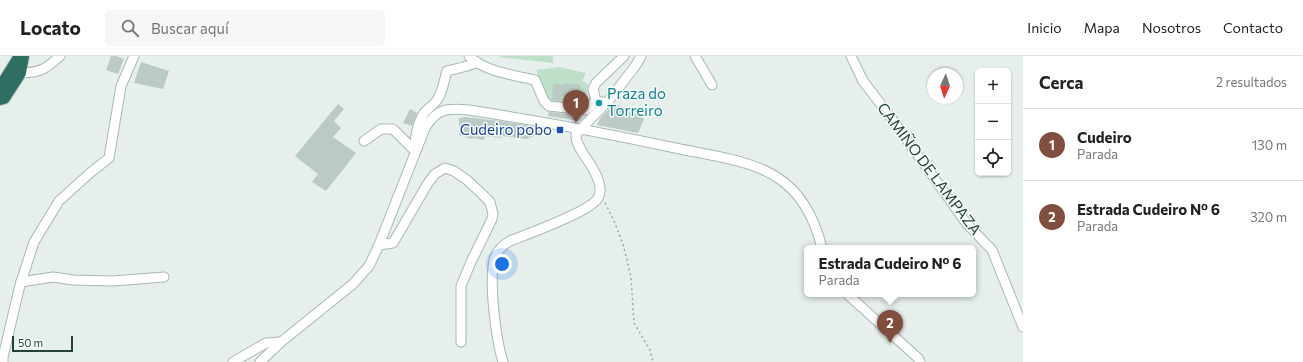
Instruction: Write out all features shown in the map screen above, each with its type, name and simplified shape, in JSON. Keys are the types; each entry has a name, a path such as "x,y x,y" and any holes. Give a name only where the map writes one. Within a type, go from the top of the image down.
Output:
{"highway":[{"path":"0,99 4,98 20,73 22,56"},
{"path":"0,88 22,56"}],"street":[{"path":"20,73 33,73 47,68 60,56"},
{"path":"3,362 2,357 21,282 34,242 59,201 109,158 121,86 134,56"},
{"path":"596,100 593,89 596,83 624,56"},
{"path":"503,362 497,339 493,290 494,263 499,250 503,245 510,241 554,224 588,207 596,201 600,193 599,184 595,172 583,152 576,134 580,128 607,103 636,65 641,56"},
{"path":"696,56 712,85"},
{"name":"CAMIÑO DE LAMPAZA","path":"851,56 863,81 967,224 992,250 1023,327"},
{"path":"415,151 415,135 418,125 425,113 437,101 441,94 447,71 473,65 473,59 492,69 535,80 544,101 549,106 586,110 596,100"},
{"path":"596,100 607,103"},
{"path":"260,362 281,342 353,284 369,266 380,245 425,128 436,113 450,109 469,110 580,128 743,163 769,172 786,184 800,198 815,224 821,245"},
{"path":"364,141 381,129 393,129 415,151"},
{"path":"380,245 393,243 434,174 445,168 454,171 468,180 490,202 493,208 492,219 461,286 461,342"},
{"path":"21,282 53,277 73,280 113,281 164,277"},
{"path":"850,297 918,358 920,362"},
{"path":"233,362 266,343 281,342"}],"path":[{"path":"600,193 614,221 624,250 631,277 634,323 650,350 653,362"}],"green space":[{"path":"553,56 553,63 499,57"},
{"path":"559,67 586,73 582,81 588,84 584,109 563,106 550,102 545,98 539,82 537,70"}],"building":[{"path":"111,56 124,59 118,74 106,70"},
{"path":"141,62 169,71 163,89 134,83"},
{"path":"564,83 581,85 579,98 561,96 560,101 552,100 553,84 564,85"},
{"path":"615,103 631,113 633,111 644,119 638,133 597,125 601,117"},
{"path":"338,104 344,109 334,121 341,128 333,137 356,153 326,191 312,182 318,174 295,156"},
{"path":"410,109 417,113 412,126 403,123"},
{"path":"549,112 583,116 580,121 548,116"},
{"path":"466,117 542,128 539,134 527,139 502,136 501,138 485,136 484,140 472,139 459,135 459,118"}],"place":[{"name":"Praza do Torreiro","path":"599,103"},
{"name":"Cudeiro","path":"576,123"},
{"name":"Cudeiro pobo","path":"560,130"},
{"name":"Estrada Cudeiro Nº 6","path":"890,343"}]}
